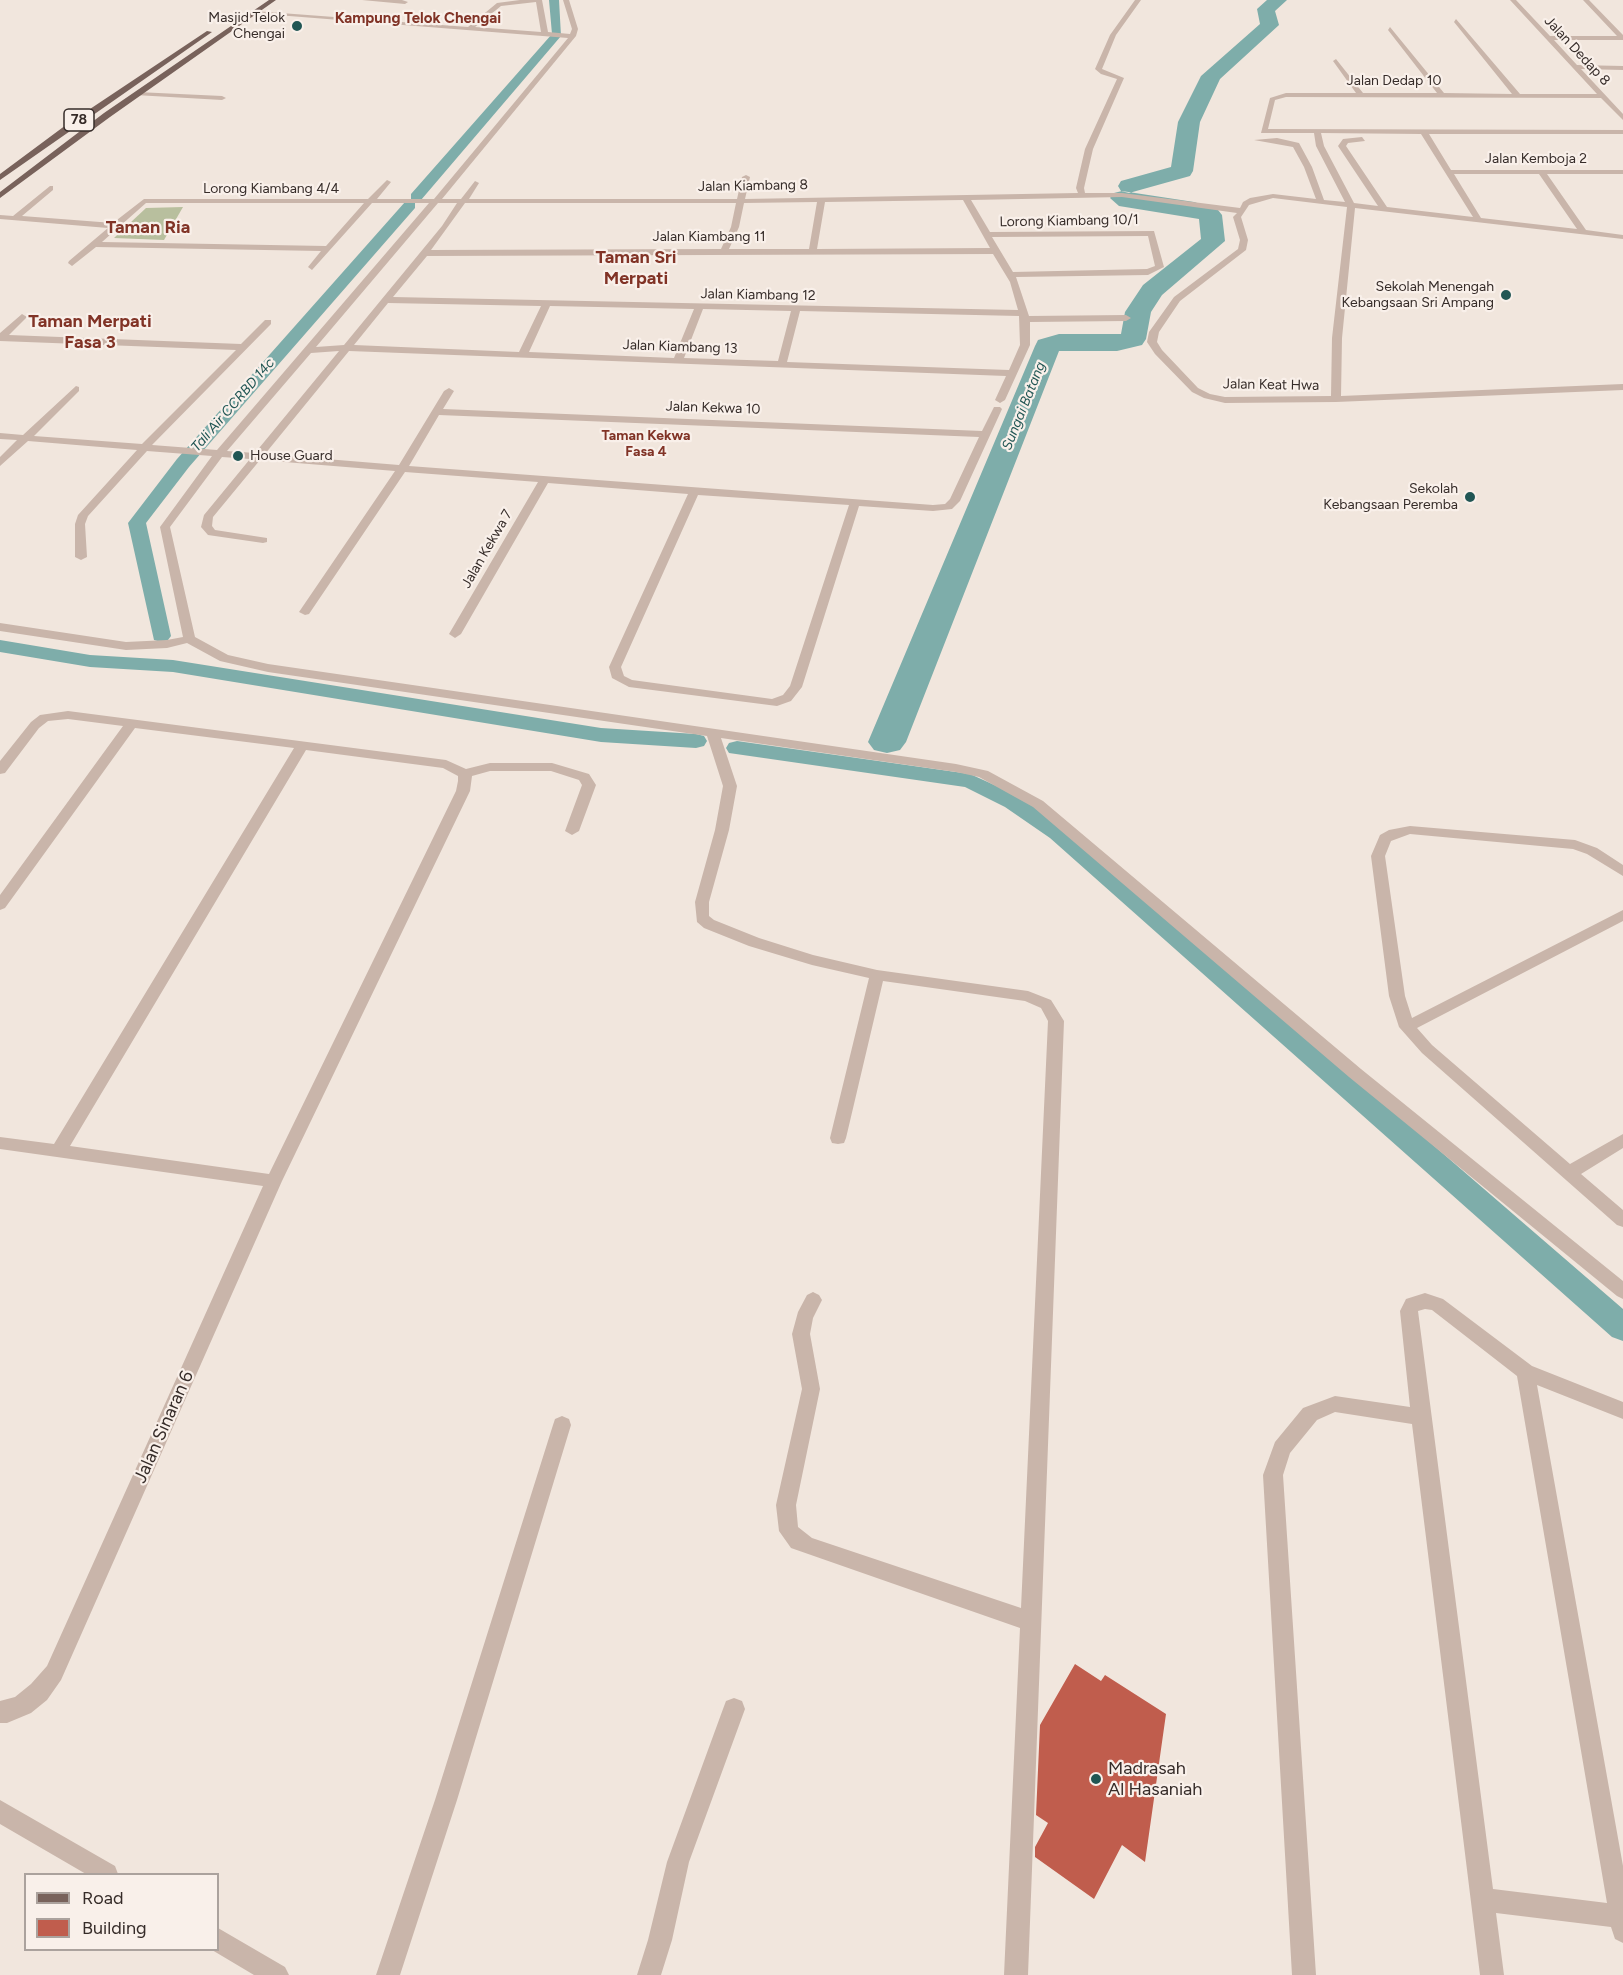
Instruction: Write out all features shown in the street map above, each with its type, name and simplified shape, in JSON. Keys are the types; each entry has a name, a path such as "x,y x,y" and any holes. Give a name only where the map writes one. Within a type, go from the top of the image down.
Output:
{"main road":[{"name":"78","path":"0,196 137,94 273,0"},
{"path":"192,43 230,19 245,19"},
{"name":"78","path":"0,178 77,121 220,24"}],"street":[{"path":"365,0 405,2"},
{"path":"469,29 499,4 539,0 545,35"},
{"path":"189,639 165,527 218,455 435,202 573,36 575,29 566,0"},
{"path":"1081,189 1089,149 1121,78 1100,72 1098,69 1113,35 1138,0"},
{"name":"Jalan Dedap 8","path":"1513,0 1623,118"},
{"path":"1586,0 1622,38"},
{"path":"254,13 573,36"},
{"path":"1456,21 1517,95"},
{"path":"1390,29 1441,94"},
{"path":"1548,38 1622,38"},
{"path":"1336,61 1361,95"},
{"path":"1576,68 1623,68"},
{"path":"137,94 222,98"},
{"name":"Jalan Dedap 10","path":"1266,123 1272,99 1275,98 1441,94 1602,96"},
{"path":"1623,124 1266,123 1264,131 1623,140"},
{"path":"1317,132 1308,146 1308,167 1321,202"},
{"path":"1384,209 1350,162 1343,143 1352,140 1426,136 1623,132"},
{"path":"1426,136 1478,219"},
{"path":"1258,140 1277,140 1308,146 1331,168 1351,205 1337,338 1336,399"},
{"path":"1308,167 1331,168"},
{"name":"Jalan Kemboja 2","path":"1449,172 1623,172"},
{"path":"1541,172 1583,232"},
{"path":"724,251 735,227 746,177"},
{"path":"312,267 387,182"},
{"path":"263,540 212,533 206,527 208,517 327,374 464,202 476,183"},
{"path":"15,218 50,188"},
{"path":"72,263 158,189"},
{"name":"Jalan Kiambang 8","path":"406,203 965,197 1081,189 1100,195 1122,195 1243,211"},
{"path":"0,436 694,492 948,507 955,501 1025,345 1024,316 1010,275 965,197"},
{"path":"1243,211 1246,204 1261,197 1478,219 1623,237"},
{"path":"813,250 822,199"},
{"name":"Lorong Kiambang 4/4","path":"141,205 406,203"},
{"name":"Jalan Keat Hwa","path":"1243,211 1237,217 1244,240 1242,250 1177,299 1154,332 1152,342 1195,390 1207,396 1225,399 1336,399 1623,387"},
{"path":"0,217 117,226"},
{"name":"Lorong Kiambang 10/1","path":"987,235 1151,233 1160,267 1148,272 1010,275"},
{"path":"95,244 328,249"},
{"name":"Jalan Kiambang 11","path":"424,253 995,250"},
{"name":"Jalan Kiambang 12","path":"385,300 1126,318"},
{"path":"523,354 546,304"},
{"path":"678,360 699,307"},
{"path":"782,364 796,309"},
{"path":"1,338 22,317"},
{"path":"81,557 80,524 83,515 144,447 268,322"},
{"path":"1,338 242,347"},
{"name":"Jalan Kiambang 13","path":"309,350 347,348 1011,373"},
{"path":"0,463 76,389"},
{"path":"305,612 402,468 449,391"},
{"name":"Jalan Kekwa 10","path":"438,412 986,434"},
{"name":"Jalan Kekwa 7","path":"455,634 545,480"},
{"path":"694,492 615,667 618,678 628,683 773,703 787,698 796,687 855,502"},
{"path":"0,627 126,646 167,644 189,639 224,657 268,668 956,768 983,774 1009,786 1038,804 1355,1073 1623,1291"},
{"path":"0,770 35,725 44,718 68,715 446,764 465,774 490,767 552,767 584,777 589,785 572,831"},
{"path":"0,905 131,724"},
{"path":"713,734 730,786 722,830 702,902 702,918 709,924 783,951 877,975 1028,996 1046,1004 1056,1021 1016,1975"},
{"path":"58,1151 301,747"},
{"name":"Jalan Sinaran 6","path":"0,1712 7,1712 23,1705 39,1692 54,1673 274,1181 463,790 465,774"},
{"path":"1623,871 1592,851 1567,844 1410,830 1394,833 1385,838 1377,856 1397,996 1407,1027 1427,1049 1623,1220"},
{"path":"0,879 18,881"},
{"path":"1407,1027 1623,915"},
{"path":"837,1138 877,975"},
{"path":"1569,1173 1623,1140"},
{"path":"0,1143 274,1181"},
{"path":"813,1300 804,1317 801,1334 811,1389 786,1505 789,1531 798,1541 809,1546 1032,1622"},
{"path":"1492,1975 1409,1311 1416,1301 1437,1304 1525,1372 1623,1411"},
{"path":"1484,1900 1622,1922 1525,1372"},
{"path":"1305,1975 1273,1475 1282,1448 1310,1414 1335,1404 1421,1417"},
{"path":"388,1975 446,1800 562,1425"},
{"path":"649,1975 660,1940 678,1862 734,1708"},
{"path":"0,1811 104,1873"},
{"path":"219,1941 277,1975"}],"green space":[{"path":"183,207 164,240 114,238 146,208"}],"building":[{"name":"Madrasah Al Hasaniah","path":"1075,1664 1101,1681 1105,1675 1166,1714 1145,1862 1122,1845 1094,1899 1035,1857 1035,1847 1048,1823 1036,1815 1040,1725"}],"waterway":[{"name":"Tali Air CCRBD 14c","path":"554,0 556,32"},
{"name":"Sungai Batang","path":"1129,186 1182,171 1189,122 1211,76 1270,25 1266,9 1278,0"},
{"name":"Tali Air CCRBD 14c","path":"416,197 555,36"},
{"name":"Sungai Batang","path":"887,742 1048,346 1059,342 1117,343 1133,339 1138,312 1152,290 1213,241 1210,215 1194,209 1127,201 1122,198"},
{"name":"Tali Air CCRBD 14c","path":"161,636 137,523 183,463 410,205"},
{"path":"0,646 90,661 173,666 601,735 696,741"},
{"path":"737,748 970,781 1013,802 1058,833 1623,1328"}],"place":[{"name":"Masjid Telok Chengai","path":"297,26"},
{"name":"Sekolah Menengah Kebangsaan Sri Ampang","path":"1506,295"},
{"name":"House Guard","path":"238,456"},
{"name":"Sekolah Kebangsaan Peremba","path":"1470,497"},
{"name":"Madrasah Al Hasaniah","path":"1096,1779"}],"district":[{"name":"Kampung Telok Chengai","path":"418,19"},
{"name":"Taman Ria","path":"148,228"},
{"name":"Taman Sri Merpati","path":"636,268"},
{"name":"Taman Merpati Fasa 3","path":"90,332"},
{"name":"Taman Kekwa Fasa 4","path":"646,444"}]}
